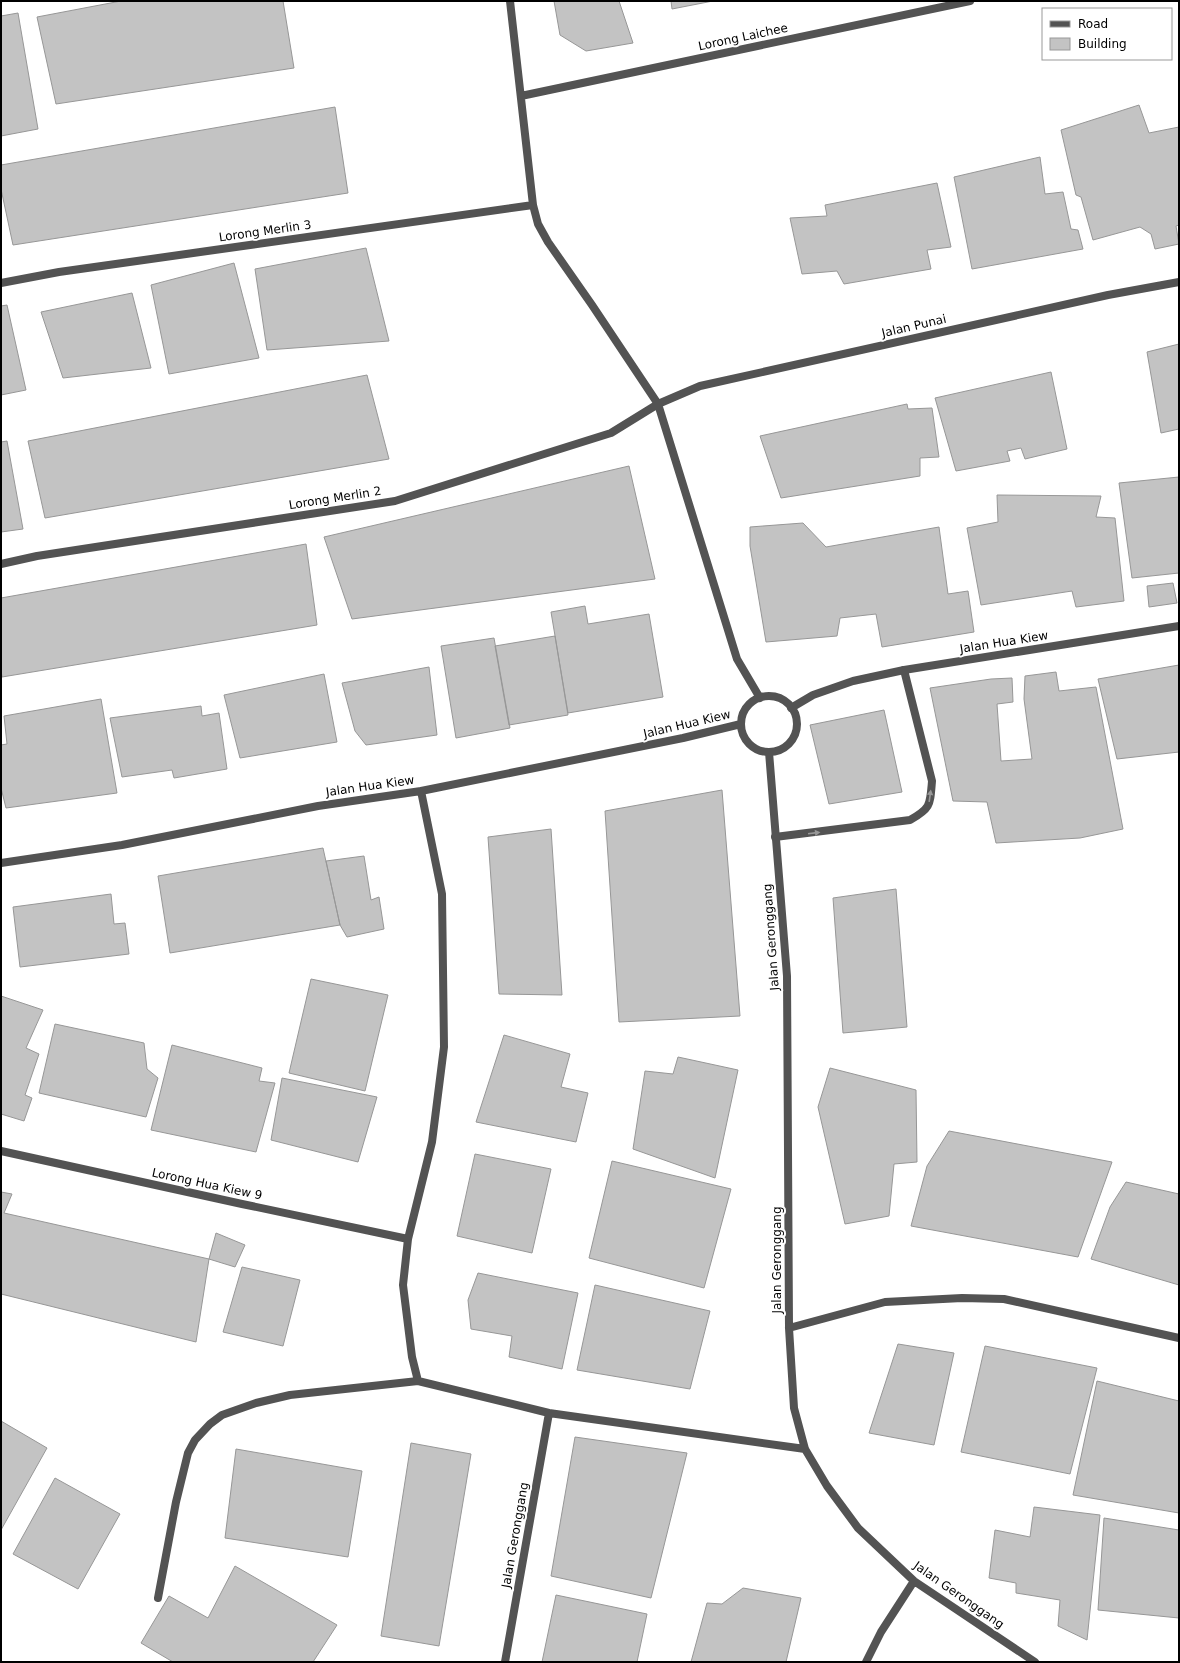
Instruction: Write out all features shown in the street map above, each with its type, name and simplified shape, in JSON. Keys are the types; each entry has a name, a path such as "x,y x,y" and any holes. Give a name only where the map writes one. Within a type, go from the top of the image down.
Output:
{"street":[{"path":"510,1 533,205 538,224 548,242 658,404 737,659 760,698"},
{"name":"Lorong Laichee","path":"521,96 970,1"},
{"name":"Lorong Merlin 3","path":"1,283 67,271 533,205"},
{"name":"Jalan Punai","path":"658,404 700,386 1108,295 1179,282"},
{"name":"Lorong Merlin 2","path":"1,564 37,556 395,501 611,432 658,404"},
{"name":"Jalan Hua Kiew","path":"791,708 813,695 853,681 904,670 1179,626"},
{"path":"775,837 910,820 923,812 928,806 931,799 932,781 904,670"},
{"path":"760,698 777,698 785,702 791,708 796,721 796,733 785,747 777,751 760,751 746,741 742,733 741,724 746,708 760,698"},
{"name":"Jalan Hua Kiew","path":"1,863 122,845 318,806 421,791 683,738 741,724"},
{"name":"Jalan Geronggang","path":"769,752 787,976 789,1328 794,1408 805,1449 827,1486 858,1528 914,1581 1035,1662"},
{"path":"418,1381 412,1357 403,1285 408,1239 432,1142 444,1047 442,894 421,791"},
{"name":"Lorong Hua Kiew 9","path":"1,1151 408,1239"},
{"path":"789,1328 885,1302 962,1298 1004,1299 1179,1338"},
{"path":"158,1598 176,1502 188,1453 195,1440 210,1424 222,1415 256,1403 290,1395 418,1381 549,1413 805,1449"},
{"name":"Jalan Geronggang","path":"505,1662 549,1413"},
{"path":"866,1662 881,1632 914,1581"}],"building":[{"path":"121,1 283,1 294,68 56,104 37,17"},
{"path":"554,1 619,1 633,43 586,51 560,35"},
{"path":"671,1 713,1 672,9"},
{"path":"18,13 38,129 1,136 1,16"},
{"path":"1139,105 1149,133 1179,127 1179,225 1176,226 1179,244 1155,249 1151,234 1140,227 1093,240 1081,197 1076,195 1061,130"},
{"path":"335,107 348,193 13,245 1,189 1,165"},
{"path":"1040,157 1045,194 1063,192 1071,229 1078,230 1083,249 972,269 954,177"},
{"path":"937,183 951,247 927,250 931,269 844,284 837,271 802,274 790,218 827,216 825,205"},
{"path":"366,248 389,341 267,350 255,269"},
{"path":"234,263 259,358 169,374 151,285"},
{"path":"132,293 151,368 63,378 41,312"},
{"path":"7,305 26,390 1,395 1,306"},
{"path":"1179,344 1179,429 1161,433 1147,352"},
{"path":"1051,372 1067,449 1025,459 1021,448 1007,451 1010,461 956,471 935,398"},
{"path":"367,375 389,459 45,518 28,441"},
{"path":"907,404 908,409 932,408 939,457 920,458 920,476 781,498 760,436"},
{"path":"7,441 23,529 1,532 1,442"},
{"path":"629,466 655,579 352,619 324,537"},
{"path":"1179,477 1179,573 1132,578 1119,483"},
{"path":"997,495 1101,496 1096,517 1115,518 1124,601 1076,607 1072,591 981,605 967,528 998,522"},
{"path":"803,523 826,547 939,527 948,594 968,591 974,632 882,647 876,614 840,618 837,636 766,642 750,546 750,527"},
{"path":"306,544 317,625 2,677 1,598"},
{"path":"1173,583 1177,603 1149,607 1147,586"},
{"path":"585,606 588,624 649,614 663,697 568,713 551,612"},
{"path":"555,636 568,715 509,725 495,646"},
{"path":"494,638 510,728 456,738 441,646"},
{"path":"1179,665 1179,752 1117,759 1098,679"},
{"path":"429,667 437,735 366,745 355,731 342,683"},
{"path":"1056,672 1059,691 1096,687 1123,829 1080,838 996,843 987,802 953,801 930,688 991,679 1012,678 1013,702 997,704 1001,761 1032,759 1024,699 1025,676"},
{"path":"324,674 337,742 240,758 224,695"},
{"path":"101,699 117,793 6,808 1,788 1,745 7,744 4,716"},
{"path":"201,706 202,716 219,713 227,769 174,778 172,770 122,777 110,718"},
{"path":"884,710 902,792 829,804 810,725"},
{"path":"722,790 740,1016 619,1022 605,811"},
{"path":"551,829 562,995 499,994 488,837"},
{"path":"323,848 340,925 170,953 158,876"},
{"path":"364,856 371,900 379,897 384,929 347,937 340,925 326,861"},
{"path":"896,889 907,1027 843,1033 833,898"},
{"path":"111,894 114,924 125,923 129,954 20,967 13,907"},
{"path":"311,979 388,995 365,1091 289,1073"},
{"path":"1,996 43,1010 26,1048 39,1054 25,1095 32,1098 24,1121 1,1114"},
{"path":"55,1024 144,1043 147,1069 158,1078 146,1117 39,1093"},
{"path":"504,1035 570,1054 561,1087 588,1093 576,1142 476,1122"},
{"path":"172,1045 262,1068 259,1081 275,1083 256,1152 151,1130"},
{"path":"678,1057 738,1070 715,1178 633,1149 645,1071 673,1074"},
{"path":"830,1068 916,1090 917,1162 894,1164 889,1216 845,1224 818,1107"},
{"path":"282,1078 377,1097 358,1162 271,1140"},
{"path":"949,1131 1112,1162 1078,1257 911,1226 927,1166"},
{"path":"475,1154 551,1169 532,1253 457,1236"},
{"path":"612,1161 731,1189 704,1288 589,1258"},
{"path":"1126,1182 1179,1194 1179,1285 1091,1259 1110,1207"},
{"path":"1,1192 12,1194 4,1213 209,1259 196,1342 1,1294"},
{"path":"216,1233 245,1245 235,1267 209,1259"},
{"path":"242,1267 300,1280 283,1346 223,1332"},
{"path":"478,1273 578,1293 562,1369 509,1357 512,1336 471,1329 468,1300"},
{"path":"595,1285 710,1311 690,1389 577,1370"},
{"path":"898,1344 954,1353 934,1445 869,1433"},
{"path":"985,1346 1097,1368 1070,1474 961,1452"},
{"path":"1097,1381 1179,1401 1179,1513 1073,1495"},
{"path":"1,1421 47,1448 1,1530"},
{"path":"575,1437 687,1453 651,1598 551,1576"},
{"path":"411,1443 471,1454 439,1646 381,1636"},
{"path":"236,1449 362,1471 348,1557 225,1538"},
{"path":"55,1478 120,1514 78,1589 13,1554"},
{"path":"1034,1507 1100,1515 1087,1640 1058,1626 1060,1600 1016,1593 1016,1583 989,1578 995,1530 1030,1537"},
{"path":"1104,1518 1179,1530 1179,1618 1098,1610"},
{"path":"235,1566 337,1625 313,1662 173,1662 141,1643 169,1596 208,1618"},
{"path":"743,1588 801,1598 786,1662 691,1662 707,1603 722,1604"},
{"path":"556,1595 647,1614 637,1662 542,1662"}]}
